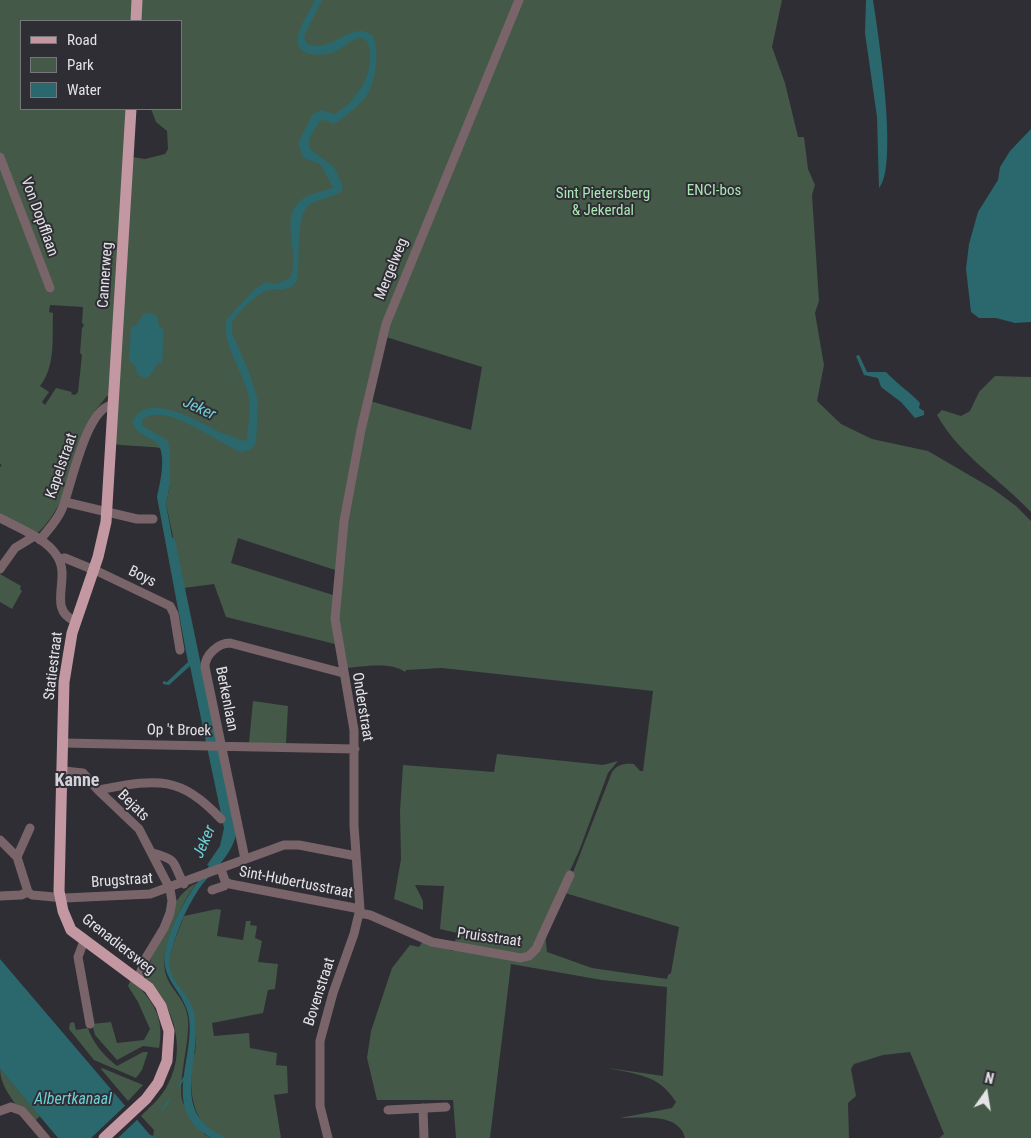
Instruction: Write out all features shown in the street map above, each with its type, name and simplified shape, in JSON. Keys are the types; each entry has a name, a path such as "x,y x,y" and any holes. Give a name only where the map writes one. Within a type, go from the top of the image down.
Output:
{"main road":[{"path":"136,20 137,0"},
{"name":"Cannerweg","path":"110,442 131,110"},
{"name":"Statiestraat","path":"60,898 64,771 64,682 75,621 94,570 107,513 110,442"},
{"name":"Grenadiersweg","path":"60,898 68,924 84,941 149,988 161,1006 167,1025 170,1045 165,1068 152,1092 104,1138"}],"street":[{"name":"Mergelweg","path":"339,564 352,475 386,324 519,0"},
{"name":"Von Dopfflaan","path":"0,157 50,288"},
{"name":"Kapelstraat","path":"0,569 15,548 36,538 60,514 86,437 101,410 113,405"},
{"path":"65,502 137,519 153,518"},
{"path":"0,518 36,538 59,558 62,576 61,611 66,617 75,621"},
{"name":"Boys","path":"59,558 65,558 94,570 170,606 174,614 180,650"},
{"name":"Onderstraat","path":"339,564 335,619 354,730 356,856"},
{"name":"Berkenlaan","path":"245,859 220,746 205,667 206,660 219,645 230,643 343,673"},
{"name":"Op 't Broek","path":"64,743 354,749"},
{"name":"Bejats","path":"64,771 83,773 139,829 170,889"},
{"path":"98,790 158,781 181,788 198,797 221,819"},
{"path":"16,857 30,828"},
{"path":"0,840 16,857 28,892 21,896 0,896"},
{"name":"Brugstraat","path":"28,892 60,898 141,896 170,889 277,847 293,844 356,856"},
{"path":"153,853 175,862 184,884"},
{"name":"Bovenstraat","path":"328,1138 320,1106 320,1041 360,911 356,856"},
{"name":"Sint-Hubertusstraat","path":"221,868 227,883"},
{"name":"Pruisstraat","path":"360,911 432,942 521,958 529,956 536,949 570,876"},
{"name":"Sint-Hubertusstraat","path":"212,890 220,888 227,883 360,911"},
{"path":"138,979 147,956 164,928 170,913 172,901 170,889"},
{"path":"84,941 78,957 89,1021"},
{"path":"0,1111 11,1107 22,1111 46,1138"},
{"path":"388,1110 446,1107"},
{"path":"423,1108 424,1138"}],"green space":[{"name":"Sint Pietersberg & Jekerdal","path":"0,0 782,0 772,47 785,83 798,137 804,137 808,169 815,185 812,195 819,301 815,313 824,365 817,401 841,424 872,439 928,451 993,489 1016,506 1031,521 1031,1138 939,1138 944,1134 910,1052 883,1055 854,1064 851,1069 856,1096 848,1103 849,1138 685,1138 675,1124 667,1120 648,1117 620,1118 672,1108 676,1102 662,1086 646,1077 608,1068 663,1076 667,987 602,980 511,964 490,1138 456,1138 453,1100 377,1100 367,1058 371,1031 392,968 410,945 419,947 423,941 453,951 457,933 440,929 444,886 415,885 423,901 423,910 394,899 401,859 400,811 403,765 494,772 497,754 603,765 618,761 608,773 579,851 552,910 545,934 547,952 592,968 667,979 671,973 679,927 565,893 612,772 619,766 627,764 634,764 640,771 643,771 653,691 442,668 406,670 405,672 384,666 344,668 338,634 341,572 238,538 231,563 333,595 335,644 226,617 214,584 184,588 166,504 170,485 170,451 159,448 114,444 116,398 107,396 95,411 98,412 64,496 55,512 35,535 0,515 0,467 2,465 0,464","holes":["50,305 83,307 82,323 84,325 82,328 80,353 82,355 78,392 75,395 71,394 72,392 56,388 45,405 42,402 49,392 40,386 49,370 51,360 53,313 49,312","386,337 482,367 471,430 370,401"]},
{"path":"995,376 1031,377 1031,512 968,455 937,415 942,410 961,416 970,411 979,392"},
{"path":"0,574 21,586 20,589 22,591 12,609 0,602"},
{"path":"253,701 288,706 286,744 249,743"},
{"path":"197,883 178,914 168,940 164,965 169,981 185,1006 188,1019 181,1091 182,1100 205,1135 211,1138 160,1138 153,1136 154,1130 141,1116 166,1089 174,1071 177,1042 170,1014 164,1001 146,979 145,970 150,970 154,947 172,908 188,888"},
{"path":"217,909 221,910 217,936 243,940 246,921 251,921 250,925 257,926 255,938 262,941 258,962 278,964 275,989 268,990 263,1013 212,1023 214,1036 249,1033 250,1048 277,1053 276,1065 287,1066 288,1093 274,1095 281,1138 227,1138 206,1127 195,1108 191,1074 195,1050 195,1022 190,1005 172,978 169,964 173,946 184,916"},
{"path":"131,979 146,994 156,1010 160,1028 159,1048 143,1046 117,1060 95,1035 92,1024 111,1022 117,1043 144,1040 150,1029 138,1002 128,986"},
{"path":"74,1022 76,1030 88,1028 100,1049 117,1066 143,1052 148,1052 142,1070 136,1078 94,1060 69,1029 70,1023"},
{"path":"102,1068 143,1085 128,1101"},
{"path":"0,1069 40,1116 36,1120 51,1138 48,1138 33,1124 11,1097 1,1078"}],"water":[{"path":"315,0 322,0 305,34 304,38 308,44 317,46 334,41 350,33 357,31 365,32 373,36 376,51 376,68 372,84 365,98 338,122 333,124 325,120 320,121 309,139 310,149 334,167 343,187 341,192 311,204 304,212 301,220 297,280 291,287 266,291 256,297 242,309 232,323 232,333 249,372 258,401 256,443 250,450 241,452 177,419 164,415 152,415 142,420 143,426 167,440 170,449 170,485 166,504 236,834 230,850 202,885 189,906 176,937 170,962 170,970 193,1009 196,1027 191,1082 192,1099 197,1114 208,1127 228,1138 211,1138 195,1126 186,1112 183,1097 183,1080 190,1029 188,1013 166,971 165,954 176,919 220,846 224,828 190,666 169,685 163,684 163,681 167,682 188,662 157,497 162,466 161,450 158,444 138,431 132,422 139,412 149,408 161,408 175,411 222,433 245,441 247,440 250,411 249,399 229,347 226,328 227,319 254,290 265,282 276,284 290,278 293,258 290,225 296,206 307,196 333,187 320,164 303,158 298,143 313,114 321,110 335,114 352,100 364,82 370,62 367,41 361,38 328,54 310,54 301,49 298,43 300,28"},
{"path":"866,0 873,0 885,98 887,154 885,175 879,188 877,117 865,33"},
{"path":"1031,129 1031,322 1015,323 996,318 979,318 971,312 966,269 969,244 978,212 998,180 1000,167 1010,151"},
{"path":"148,313 157,316 159,326 164,330 162,364 158,363 150,376 144,378 137,374 135,365 129,361 131,327 138,324 143,314"},
{"path":"859,355 867,372 886,372 920,403 919,408 924,411 924,415 915,418 901,402 881,387 878,378 864,375 856,356"},
{"name":"Albertkanaal","path":"0,959 150,1135 160,1138 58,1138 0,1069"}],"pier":[{"path":"127,1104 139,1118 118,1138 91,1138"}],"waterway":[{"path":"179,1086 184,1078"},
{"path":"162,1110 169,1100"}],"district":[{"name":"Kanne","path":"77,781"}],"park label":[{"name":"ENCI-bos","path":"714,191"}],"water label":[{"name":"Jeker","path":"199,409"},
{"name":"Jeker","path":"205,842"}]}
